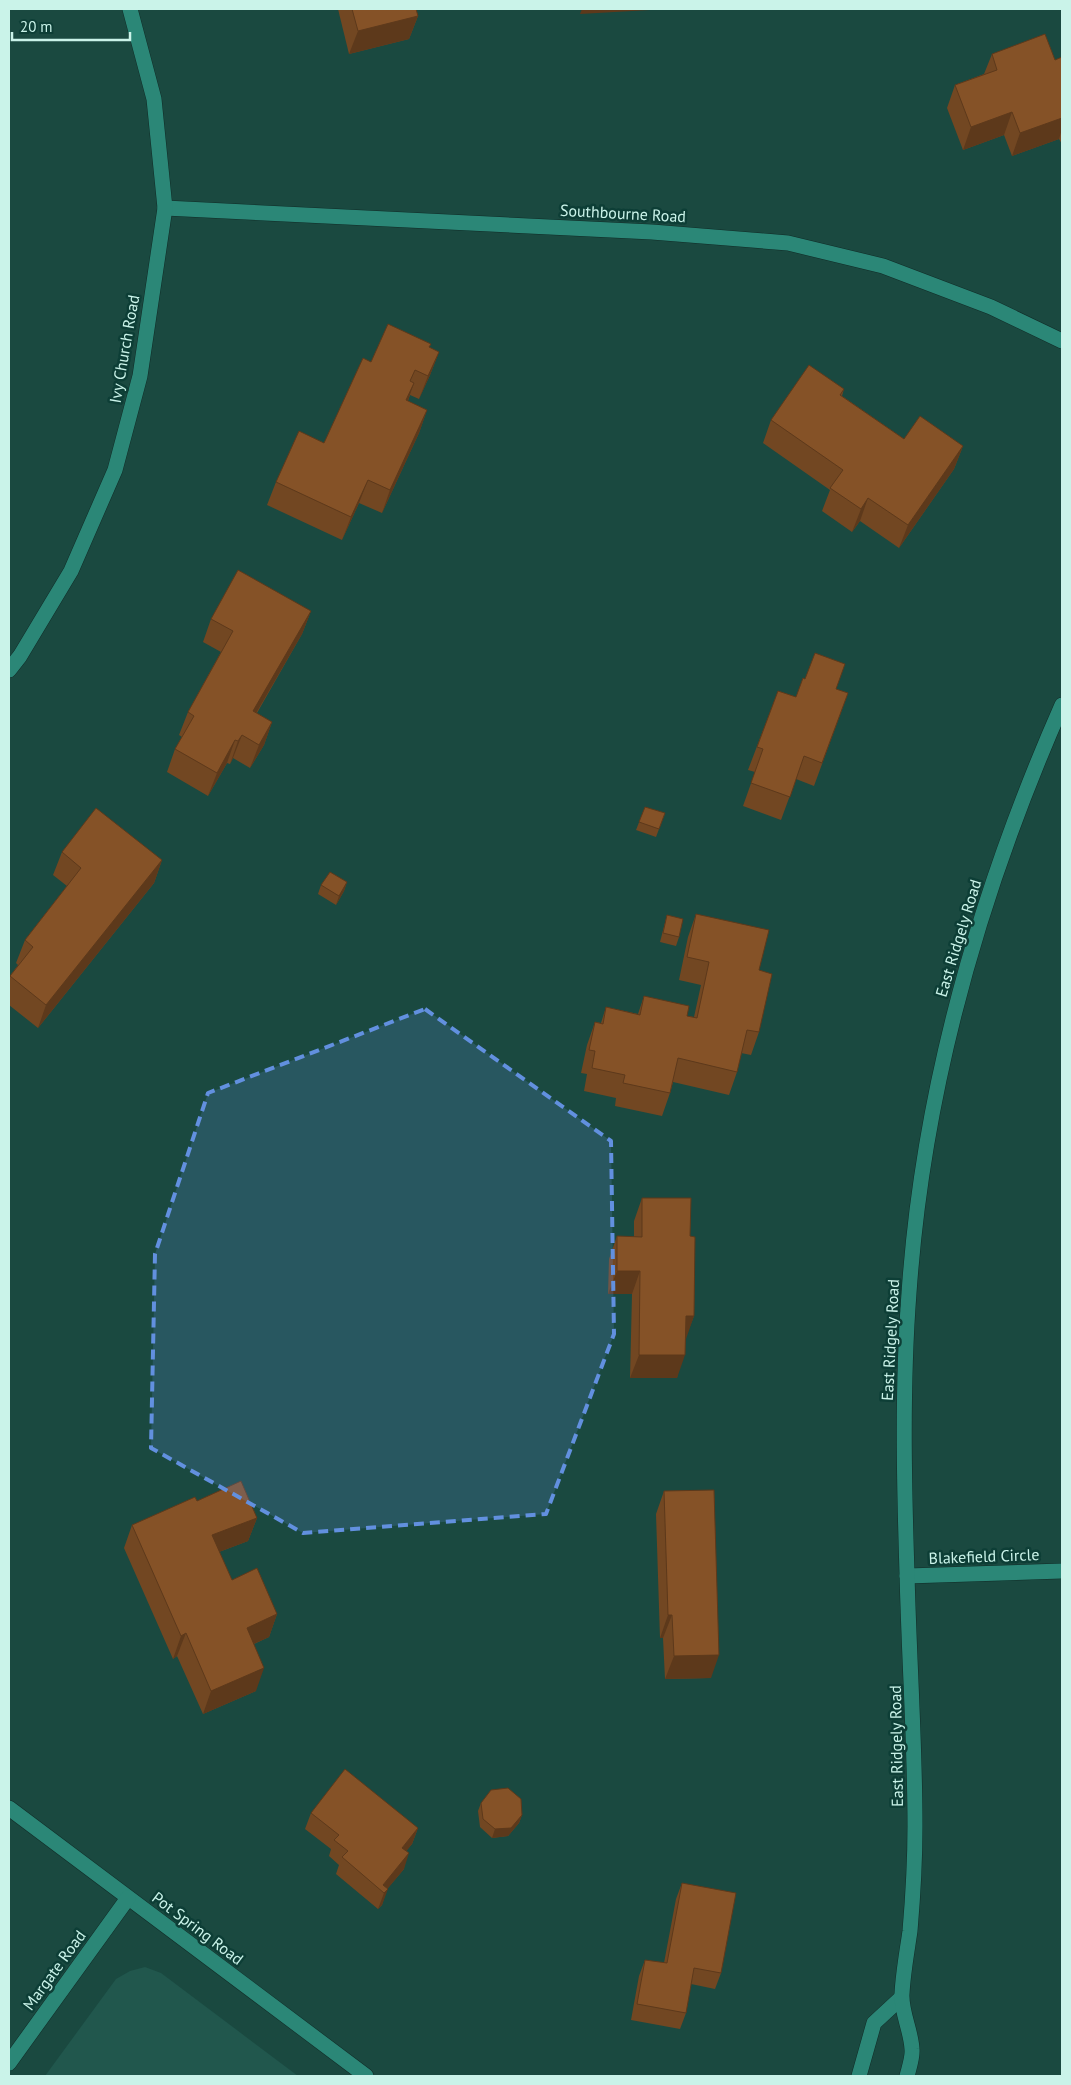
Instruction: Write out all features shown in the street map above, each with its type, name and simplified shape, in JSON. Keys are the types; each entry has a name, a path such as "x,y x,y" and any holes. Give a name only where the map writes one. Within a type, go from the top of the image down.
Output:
{"street":[{"name":"Ivy Church Road","path":"9,670 20,656 71,571 115,470 140,376 165,208 154,99 130,9"},
{"name":"Southbourne Road","path":"165,208 652,232 788,243 883,266 991,306 1062,341"},
{"name":"East Ridgely Road","path":"908,2076 913,2050 901,1998 911,1911 915,1828 904,1409 906,1332 915,1234 934,1104 954,1015 998,867 1025,794 1062,705"},
{"name":"Blakefield Circle","path":"907,1576 1062,1571"},
{"name":"Pot Spring Road","path":"9,1808 366,2076"},
{"name":"Margate Road","path":"9,2063 128,1898"},
{"path":"859,2076 874,2023 901,1998"}],"highlighted area":[{"path":"425,1009 611,1141 614,1334 546,1514 303,1533 151,1448 155,1254 208,1093"}],"shaded area":[{"path":"145,1967 161,1973 298,2076 45,2076 116,1979 130,1971"}],"building":[{"path":"352,9 416,9 418,16 358,31"},
{"path":"1045,34 1055,60 1062,57 1062,118 1020,133 1012,112 971,127 955,85 997,70 992,54"},
{"path":"388,324 431,344 429,347 439,352 428,376 415,370 410,381 414,383 406,400 427,410 390,490 368,480 351,517 276,482 299,431 324,443 363,358 371,362"},
{"path":"809,365 844,389 840,395 904,439 920,416 963,446 908,525 868,498 861,509 830,488 843,470 771,420"},
{"path":"238,570 311,611 253,711 272,722 259,745 242,735 238,741 235,740 217,773 175,749 194,716 188,712 233,631 211,619"},
{"path":"815,653 845,664 836,689 848,693 822,763 804,756 790,797 751,783 763,749 757,747 778,691 796,697"},
{"path":"645,807 665,813 659,829 639,822"},
{"path":"96,808 162,860 46,1005 10,976 33,947 25,940 81,868 62,852"},
{"path":"330,872 347,882 339,896 321,885"},
{"path":"696,914 769,930 759,970 772,974 759,1032 747,1030 737,1072 678,1058 670,1093 623,1083 625,1075 592,1068 595,1051 589,1050 595,1022 603,1024 606,1007 640,1015 644,996 689,1006 687,1016 697,1018 709,962 687,957"},
{"path":"667,915 683,919 679,937 663,933"},
{"path":"642,1198 691,1198 690,1236 695,1237 694,1316 686,1316 685,1355 639,1355 640,1271 617,1271 617,1236 642,1237"},
{"path":"241,1481 257,1518 212,1535 232,1580 257,1568 277,1614 247,1628 264,1668 211,1691 186,1633 181,1636 132,1525 195,1497 197,1501"},
{"path":"714,1490 719,1655 674,1656 672,1615 668,1615 664,1491"},
{"path":"345,1769 418,1828 402,1848 409,1853 383,1885 388,1889 384,1893 342,1857 348,1851 334,1840 339,1835 311,1813"},
{"path":"508,1788 521,1799 522,1815 511,1828 495,1829 483,1819 481,1803 491,1790"},
{"path":"682,1883 736,1893 721,1973 694,1968 686,2013 637,2004 645,1960 667,1963"}]}
